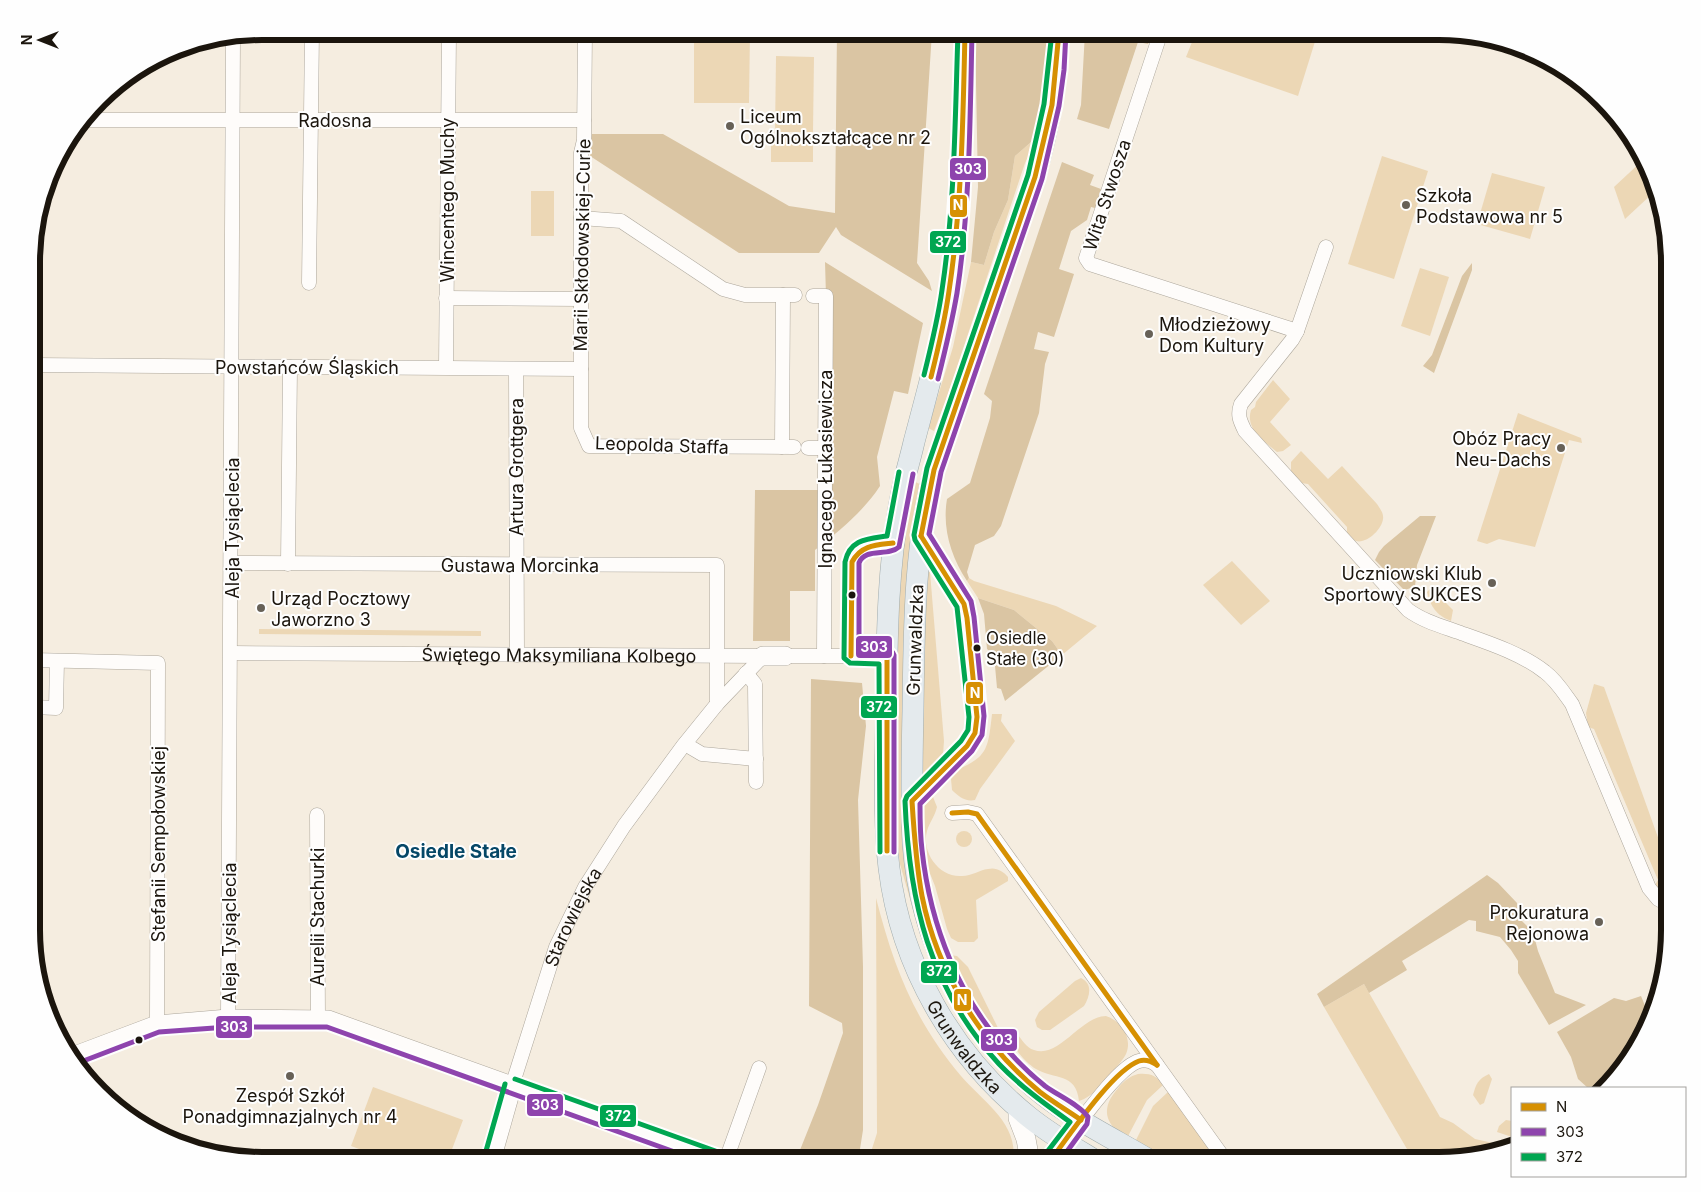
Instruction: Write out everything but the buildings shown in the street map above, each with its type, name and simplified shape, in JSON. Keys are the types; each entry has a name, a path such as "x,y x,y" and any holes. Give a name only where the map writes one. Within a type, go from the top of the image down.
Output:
{"main road":[{"name":"Grunwaldzka","path":"966,40 960,188 951,281 938,351 899,509 890,567 887,656 886,841 890,879 898,917 915,966 944,1022 978,1069 1018,1108 1081,1152"},
{"name":"Grunwaldzka","path":"1058,40 1054,97 1037,169 943,443 928,496 921,536 915,602 912,818 915,861 923,905 937,949 956,990 983,1032 1007,1061 1042,1093 1081,1120 1135,1152"}],"street":[{"path":"309,283 312,40"},
{"name":"Wincentego Muchy","path":"446,367 449,40"},
{"name":"Marii Skłodowskiej-Curie","path":"581,369 581,153 584,140 585,40"},
{"name":"Wita Stwosza","path":"1158,40 1086,258 1090,264 1297,331"},
{"name":"Aleja Tysiąclecia","path":"228,1019 232,563 233,42"},
{"name":"Radosna","path":"92,120 233,122 312,120 584,120"},
{"name":"Leopolda Staffa","path":"581,218 621,221 723,289 745,295 789,296 788,447 589,446 581,428 581,369"},
{"path":"1326,247 1297,331 1292,340 1241,404 1238,412 1240,422 1246,431 1414,615 1433,624 1510,652 1544,671 1555,681 1572,704 1649,888 1661,901"},
{"name":"Ignacego Łukasiewicza","path":"813,296 826,296 824,656"},
{"path":"446,298 581,299"},
{"name":"Powstańców Śląskich","path":"40,365 581,369"},
{"path":"288,564 290,367"},
{"name":"Artura Grottgera","path":"516,369 517,655"},
{"path":"808,448 826,448"},
{"name":"Gustawa Morcinka","path":"232,563 717,565 716,656"},
{"name":"Świętego Maksymiliana Kolbego","path":"231,653 887,656"},
{"path":"716,656 717,704"},
{"name":"Starowiejska","path":"493,1152 556,947 585,887 624,826 685,744 717,704 763,656"},
{"path":"40,660 57,661 56,708 40,708"},
{"name":"Stefanii Sempołowskiej","path":"57,661 158,663 157,1025"},
{"path":"746,673 755,684 756,782"},
{"path":"685,744 702,754 756,759"},
{"path":"952,813 968,812 977,814 1220,1152"},
{"name":"Aurelii Stachurki","path":"317,815 318,1020"},
{"path":"78,1055 157,1025 228,1019 328,1020 696,1152"},
{"path":"1057,1152 1081,1120 1126,1067 1139,1061 1148,1060 1157,1065"},
{"path":"729,1152 759,1068"},
{"path":"1018,1108 1018,1118 1026,1139 1028,1152"}],"shaded area":[{"path":"694,40 750,40 749,103 694,103"},
{"path":"837,40 931,40 917,263 929,281 932,291 841,235 836,227 819,253 739,253 590,156 592,134 663,134 789,206 835,213"},
{"path":"975,40 1050,40 1038,136 1015,156 1008,200 994,232 984,265 971,262 978,187"},
{"path":"1085,40 1150,40 1148,44 1138,42 1109,129 1077,119 1081,105"},
{"path":"1193,40 1316,40 1298,96 1186,57"},
{"path":"776,56 814,57 813,132 775,132"},
{"path":"1038,136 1025,163 934,431 928,428 953,347 971,262 984,265 994,232 1008,200 1015,156"},
{"path":"771,137 813,137 813,162 771,162"},
{"path":"1382,156 1428,171 1394,279 1348,264"},
{"path":"1062,162 1094,175 1090,185 1101,189 1095,208 1091,207 1087,220 1071,231 1059,269 1074,274 1054,337 1038,332 1034,349 1049,352 1045,364 1039,413 1001,526 994,536 975,545 967,572 969,578 967,581 956,562 949,542 946,521 947,499 970,483 990,418 992,401 984,394"},
{"path":"1638,164 1650,196 1625,219 1614,187"},
{"path":"1492,173 1545,187 1530,239 1477,224"},
{"path":"531,191 554,191 554,236 531,236"},
{"path":"825,262 923,323 908,394 894,391 877,457 880,486 858,513 815,550 815,591 790,591 790,641 753,641 755,490 819,490 826,296"},
{"path":"1472,263 1472,270 1434,373 1423,366 1432,355 1462,276"},
{"path":"1420,268 1449,277 1430,336 1401,326"},
{"path":"1273,380 1290,399 1270,422 1291,445 1283,451 1277,452 1261,439 1253,429 1250,417 1251,410"},
{"path":"1518,413 1581,438 1582,443 1569,440 1535,547 1499,539 1487,544 1477,541"},
{"path":"1301,451 1328,479 1342,466 1377,504 1383,519 1380,527 1373,535 1360,541 1352,539 1347,534 1347,527 1308,484 1301,483 1291,471 1291,462"},
{"path":"913,481 922,485 907,574 903,657 906,863 916,920 900,864 895,824 898,576"},
{"path":"1420,516 1436,516 1417,565 1415,587 1404,590 1375,560 1384,546"},
{"path":"1232,561 1270,601 1241,625 1203,585"},
{"path":"927,570 930,572 944,741 943,755 924,777 921,775 921,694"},
{"path":"969,578 1056,606 1097,626 1062,655 1052,641 1014,610 978,598 967,581"},
{"path":"1431,588 1453,610 1451,621 1441,616 1432,606 1427,592"},
{"path":"978,598 1014,610 1052,641 1062,655 1005,701 1001,689 997,688 994,655 987,649 984,614"},
{"path":"259,629 481,631 481,636 259,634"},
{"path":"811,679 862,683 866,726 858,800 863,967 863,1130 860,1149 858,1152 799,1152 843,1033 842,1023 809,1006"},
{"path":"1594,684 1604,687 1661,846 1661,892 1655,885 1658,880 1594,729 1588,727 1586,713"},
{"path":"992,714 1002,714 1001,721 1015,741 980,789 975,800 965,799 952,790 951,779 953,771 973,762 984,751 989,736"},
{"path":"930,796 933,797 937,807 929,825 926,839 927,848 934,862 946,873 954,876 997,869 1008,877 1008,881 976,900 978,938 974,942 958,942 951,938 925,861 921,813"},
{"path":"961,831 967,831 972,836 970,845 961,847 956,842 956,836"},
{"path":"1487,875 1498,883 1517,903 1517,916 1533,932 1538,951 1555,993 1586,1005 1549,1025 1518,973 1518,961 1511,950 1500,937 1476,931 1476,921 1469,920 1402,961 1407,970 1369,993 1364,984 1324,1007 1317,994"},
{"path":"876,898 898,970 918,1014 930,1034 961,1076 1005,1124 1010,1135 1013,1152 871,1152 877,1133"},
{"path":"950,955 957,956 968,967 999,1030 998,1037 986,1024"},
{"path":"1081,978 1089,987 1088,998 1084,1006 1050,1030 1042,1030 1037,1027 1035,1020 1039,1012"},
{"path":"1364,984 1440,1117 1453,1123 1475,1139 1494,1145 1453,1152 1402,1152 1407,1149 1324,1007"},
{"path":"1641,996 1646,1009 1644,1015 1631,1041 1615,1065 1596,1087 1587,1087 1578,1079 1571,1057 1557,1032 1614,998 1626,1001"},
{"path":"1106,1016 1121,1026 1127,1036 1128,1048 1120,1063 1096,1091 1079,1101 1074,1085 1063,1078 1036,1069 1022,1057 1011,1039 1011,1029 1031,1048 1043,1051 1061,1043 1097,1018"},
{"path":"1138,1074 1152,1075 1163,1085 1147,1100 1127,1138 1113,1127 1107,1115 1107,1109 1113,1095 1121,1085 1130,1077"},
{"path":"1489,1074 1492,1079 1484,1103 1480,1105 1473,1095 1474,1091 1480,1080"},
{"path":"373,1087 463,1120 451,1152 367,1152 351,1146"},
{"path":"1168,1092 1211,1152 1152,1152 1135,1142 1153,1106"},
{"path":"1506,1120 1511,1121 1511,1137 1497,1132 1499,1126"}],"transit line":[{"name":"372","path":"924,375 940,301 950,226 958,40"},
{"name":"N","path":"931,377 947,302 957,226 965,40"},
{"name":"303","path":"938,379 957,293 965,228 969,163 972,40"},
{"name":"372","path":"1047,1152 1070,1122 1042,1102 999,1064 975,1035 955,1005 927,941 918,908 907,838 905,801 907,796 961,741 968,730 969,717 957,607 915,540 914,535 927,468 1028,175 1044,104 1051,40"},
{"name":"N","path":"921,536 934,470 1035,177 1052,105 1058,40"},
{"name":"303","path":"1066,40 1059,106 1042,179 941,472 929,534 971,601 984,716 982,735 972,751 920,804 920,832 932,906 950,960 962,986 993,1034 1016,1059 1045,1086 1074,1104 1088,1117 1087,1124 1067,1152"},
{"name":"372","path":"880,852 879,664 850,663 844,658 845,562 847,554 855,544 866,539 887,536 899,472"},
{"name":"303","path":"894,852 894,655 884,648 859,648 859,563 866,555 894,550 899,547 913,474"},
{"name":"N","path":"921,536 964,604 977,717 975,733 967,746 912,801 918,872 929,924 950,978 980,1028 1018,1073 1040,1092 1081,1120"},
{"name":"N","path":"851,656 852,562 864,549 875,545 893,543"},
{"name":"N","path":"887,656 887,851"},
{"name":"N","path":"952,813 968,812 977,814 1157,1065"},
{"name":"303","path":"83,1061 159,1032 228,1027 327,1027 675,1152"},
{"name":"N","path":"1057,1152 1116,1077 1139,1061 1144,1060 1157,1065"},
{"name":"372","path":"515,1079 718,1152"},
{"name":"372","path":"486,1152 505,1084"}],"place":[{"name":"Liceum Ogólnokształcące nr 2","path":"730,126"},
{"name":"Szkoła Podstawowa nr 5","path":"1406,205"},
{"name":"Młodzieżowy Dom Kultury","path":"1149,334"},
{"name":"Obóz Pracy Neu-Dachs","path":"1561,448"},
{"name":"Uczniowski Klub Sportowy SUKCES","path":"1492,583"},
{"name":"Urząd Pocztowy Jaworzno 3","path":"261,608"},
{"name":"Osiedle Stałe (30)","path":"977,648"},
{"name":"Prokuratura Rejonowa","path":"1599,922"},
{"name":"Zespół Szkół Ponadgimnazjalnych nr 4","path":"290,1076"}],"district":[{"name":"Osiedle Stałe","path":"456,851"}]}
